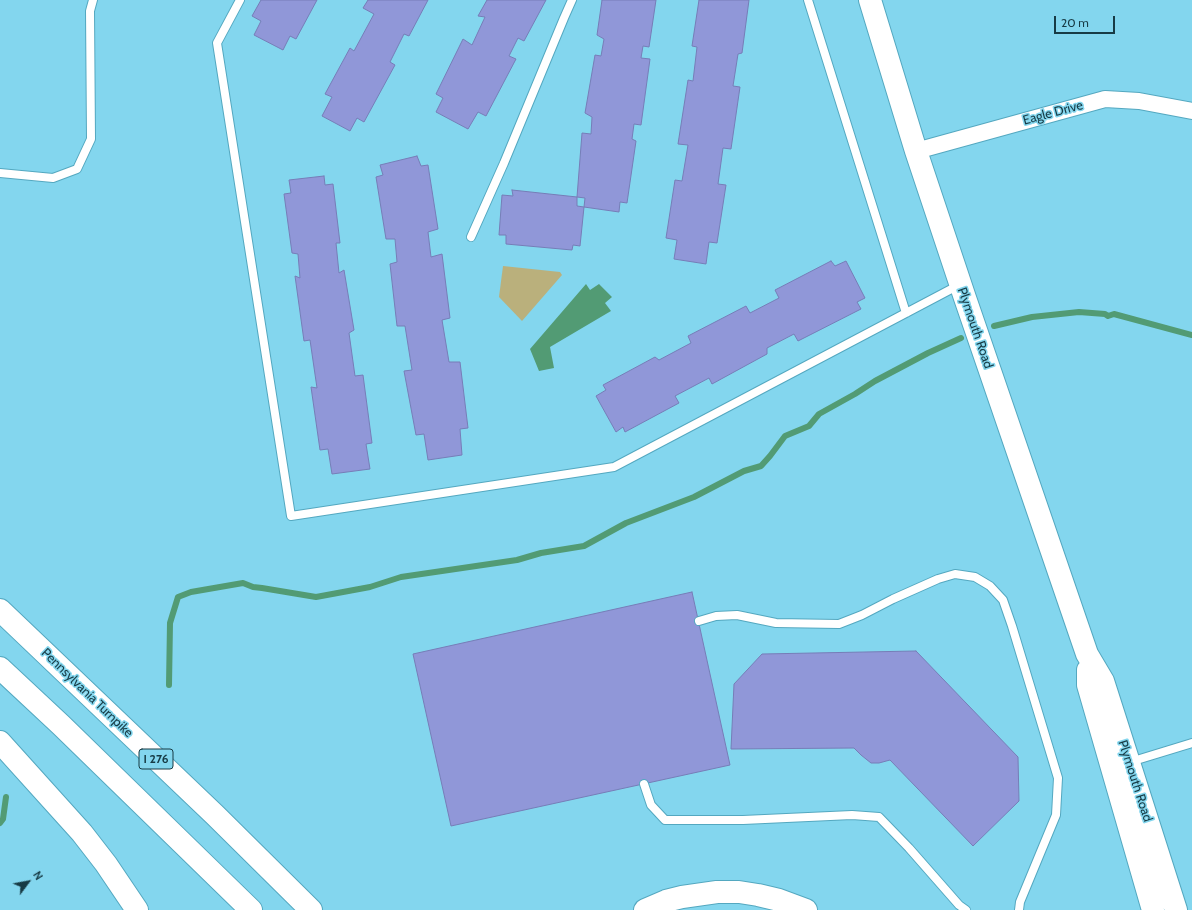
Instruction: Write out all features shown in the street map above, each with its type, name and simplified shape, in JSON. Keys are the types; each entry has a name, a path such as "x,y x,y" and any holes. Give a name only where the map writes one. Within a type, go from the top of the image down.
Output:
{"main road":[{"name":"Plymouth Road","path":"870,0 916,151 960,285 1087,654 1103,681 1176,910"},
{"name":"Pennsylvania Turnpike","path":"0,610 215,815 311,910"},
{"name":"Plymouth Road","path":"1087,654 1088,685 1153,910"},
{"path":"0,668 61,725 251,910"},
{"path":"0,742 82,833 138,910"},
{"path":"645,910 666,901 682,897 717,892 739,892 765,896 806,910"}],"street":[{"name":"Eagle Drive","path":"916,151 1105,99 1139,101 1192,111"}],"lane":[{"path":"0,173 53,178 77,169 91,139 90,10 93,0"},
{"path":"240,0 218,43 291,516 614,466 960,285"},
{"path":"471,236 501,170 572,0"},
{"path":"808,0 906,313"},
{"path":"698,622 716,616 737,615 776,622 839,624 862,615 938,579 955,574 975,577 990,586 1003,600 1058,778 1056,815 1020,902 1019,910"},
{"path":"1129,763 1192,743"},
{"path":"644,784 651,805 665,820 742,820 852,815 879,817 909,848 959,905 966,910"}],"shaded area":[{"path":"503,266 560,272 562,275 522,321 499,297"},
{"path":"586,284 590,290 599,284 612,297 605,303 611,311 550,347 554,368 539,371 530,349"}],"building":[{"path":"261,0 317,0 296,39 290,36 283,50 254,35 261,21 252,16"},
{"path":"368,0 428,0 409,36 404,34 390,62 395,65 364,122 357,118 350,131 322,116 332,97 325,94 350,48 354,51 374,14 363,8"},
{"path":"487,0 546,0 524,41 518,38 509,56 516,59 486,116 478,112 468,129 436,112 443,98 436,94 463,39 472,45 485,17 478,16"},
{"path":"602,0 656,0 649,47 643,46 641,58 650,59 641,125 634,124 632,139 636,141 627,203 620,202 619,212 584,207 585,198 577,197 582,133 591,134 592,117 585,113 595,55 601,56 604,39 597,35"},
{"path":"699,0 749,0 742,53 738,54 733,86 740,87 731,149 723,148 718,184 726,185 717,243 709,242 706,264 674,259 677,240 666,238 675,180 682,181 688,145 678,144 688,80 693,81 697,47 692,46"},
{"path":"417,156 421,166 428,165 438,229 428,232 431,257 442,254 450,318 442,320 449,362 460,362 468,428 460,429 462,455 428,460 424,434 416,435 404,371 412,370 405,326 397,326 390,264 397,262 395,239 386,239 376,177 383,175 380,165"},
{"path":"324,176 325,185 333,184 340,243 336,243 339,273 344,270 354,330 349,333 355,376 363,375 372,443 366,444 370,469 332,474 328,449 320,450 311,387 317,388 310,340 304,341 295,276 300,278 298,254 292,253 284,194 291,193 289,180"},
{"path":"512,190 577,197 577,206 584,207 580,246 573,245 572,250 506,244 506,235 499,235 502,195 513,196"},
{"path":"831,261 835,266 846,261 865,298 857,302 861,309 798,341 794,334 767,348 767,354 712,384 709,378 675,396 679,403 625,432 623,427 616,432 596,396 606,390 603,385 655,357 659,360 691,343 688,336 746,306 750,313 779,298 775,290"},
{"path":"692,592 730,765 451,826 413,654"},
{"path":"916,651 1018,757 1019,801 973,846 890,760 879,763 871,763 854,748 731,749 734,684 762,654"}],"waterway":[{"path":"994,326 1032,317 1079,312 1105,314 1108,316 1114,314 1192,335"},
{"path":"169,685 170,623 178,597 191,592 243,583 253,587 316,597 370,587 401,577 517,560 541,553 584,546 626,523 694,497 744,471 761,466 785,436 809,426 819,414 875,381 928,353 961,338"},
{"path":"0,823 3,819 6,797"}]}
